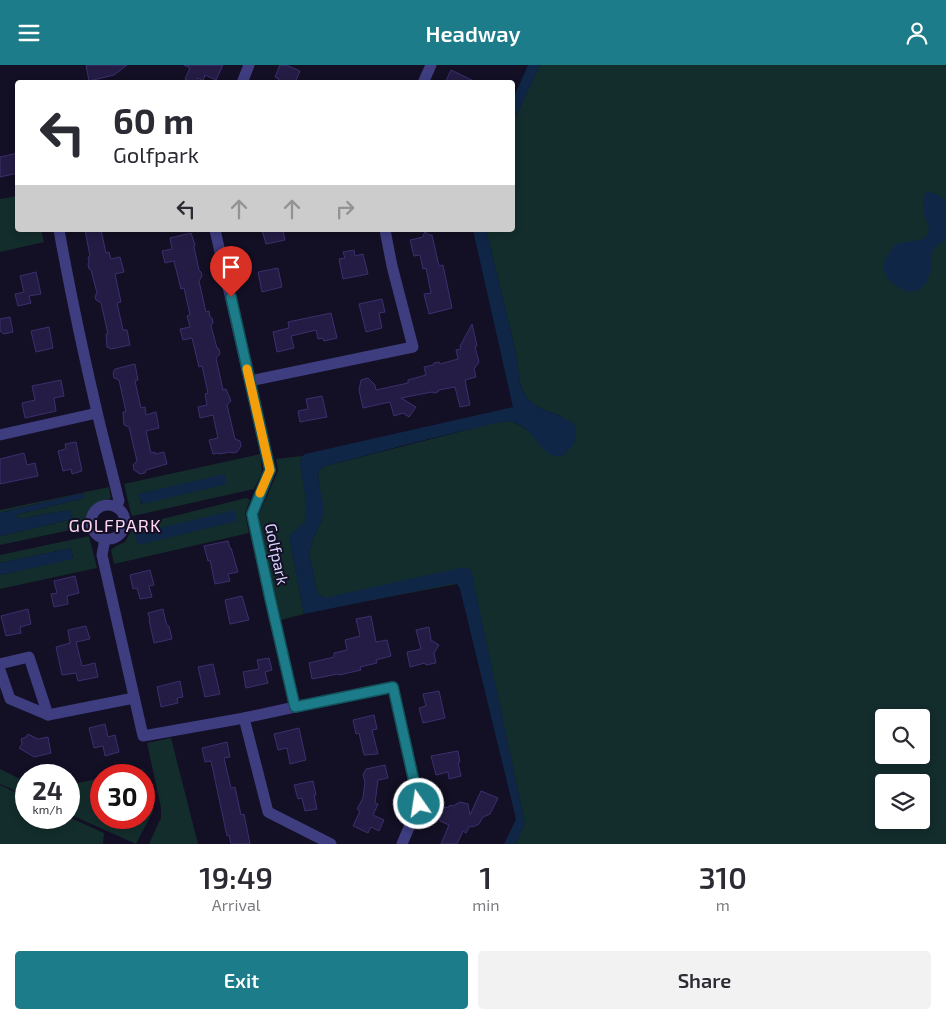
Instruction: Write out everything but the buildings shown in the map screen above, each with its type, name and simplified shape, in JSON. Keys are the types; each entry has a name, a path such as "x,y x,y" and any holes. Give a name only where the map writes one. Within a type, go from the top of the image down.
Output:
{"street":[{"path":"243,80 249,65"},
{"path":"424,80 431,65"},
{"path":"59,232 97,413 119,501 116,507"},
{"name":"Golfpark","path":"216,232 270,470 252,514 295,707"},
{"path":"250,381 414,347 392,266 385,232"},
{"path":"0,435 97,413"},
{"path":"106,505 116,507 122,512 125,519 123,530 116,537 105,539 99,537 94,533 92,517 97,509 106,505"},
{"path":"105,539 102,555 143,736 244,718 393,687 419,804 402,844"},
{"path":"0,664 29,657 48,715"},
{"path":"0,670 10,699 48,715 134,698"},
{"path":"244,718 268,812 331,844"}],"green space":[{"path":"540,65 946,65 946,844 515,844 525,824 473,581 325,609 324,598 317,593 309,552 322,520 318,471 325,466 494,423 511,421 530,432 561,457 576,439 561,416 536,406 526,397 521,388 515,349 486,232 515,232 515,118"},
{"path":"15,196 15,232 42,232 44,242 0,252 0,199"},
{"path":"260,454 262,473 254,489 133,516 124,484","holes":["225,475 141,504 139,494"]},
{"path":"303,456 300,464 307,511 306,518 301,527 289,536 304,614 281,620 258,516 278,471 276,459"},
{"path":"109,487 111,498 99,502 92,507 85,527 0,545 0,536 73,519 69,510 19,519 15,515 84,498 83,493 0,513 0,510"},
{"path":"246,498 250,500 245,513 249,533 114,564 111,550 125,542 134,526"},
{"path":"89,536 97,568 0,589 0,575 73,558 71,548 0,563 0,555"},
{"path":"171,738 198,844 149,844 161,818 161,808 155,780 155,764 152,764 147,743"},
{"path":"0,769 15,776 15,790 0,784"},
{"path":"90,780 90,823 80,819 80,783"},
{"path":"0,785 15,792 15,829 80,829 80,822 90,827 90,829 104,833 103,844 0,844"},
{"path":"102,829 144,829 136,844"}],"water":[{"path":"528,65 540,65 515,118 515,94"},
{"path":"926,192 942,197 946,201 946,240 937,245 932,252 932,265 925,284 920,289 907,291 898,288 887,277 884,264 887,256 896,244 924,239 928,233 929,225 923,209"},
{"path":"473,232 486,232 515,349 521,388 526,397 536,406 561,416 574,424 576,439 561,457 554,456 540,446 524,427 513,422 505,422 325,466 318,471 324,507 322,520 309,552 317,593 324,598 464,567 471,570 525,824 515,844 504,844 516,819 460,589 457,584 304,614 289,536 305,522 306,499 300,464 301,458 305,454 513,407"},
{"path":"225,474 227,484 142,504 138,494"},
{"path":"83,493 84,498 15,515 19,519 69,510 73,519 0,536 0,513"},
{"path":"235,510 237,521 138,545 135,534"},
{"path":"71,548 73,559 0,575 0,563"}],"slow traffic":[{"path":"247,369 270,470 260,493"}],"district":[{"name":"GOLFPARK","path":"115,526"}],"route":[{"path":"231,297 270,470 252,514 295,707 393,687 419,804"}]}
